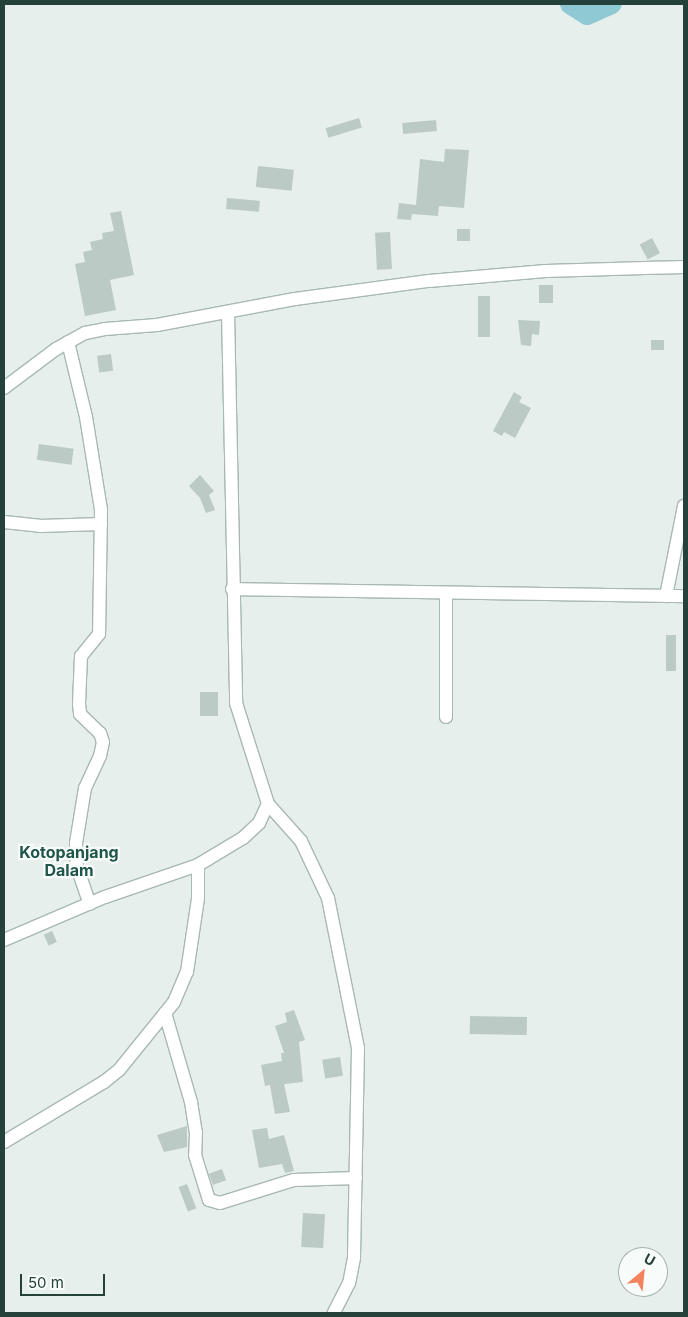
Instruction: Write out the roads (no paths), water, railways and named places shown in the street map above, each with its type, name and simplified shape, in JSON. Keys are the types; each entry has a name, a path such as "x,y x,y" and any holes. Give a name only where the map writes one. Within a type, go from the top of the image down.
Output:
{"street":[{"path":"4,388 68,342 105,329 156,325 429,280 546,271 684,267"},
{"path":"228,312 232,589 236,703 268,804 301,841 328,898 358,1048 356,1178 351,1276 334,1313"},
{"path":"68,342 86,417 101,524 99,634 81,656 79,704 80,714 100,733 102,742 100,756 84,788 76,843 77,867 90,904"},
{"path":"666,596 684,506"},
{"path":"4,522 40,526 101,524"},
{"path":"232,589 684,596"},
{"path":"446,592 446,718"},
{"path":"4,940 90,904 198,865 243,838 259,823 268,804"},
{"path":"4,1142 104,1082 119,1070 174,1002 187,972 198,898 198,865"},
{"path":"165,1013 191,1102 196,1132 195,1155 209,1200 220,1203 294,1180 356,1178"}],"waterway":[{"path":"570,4 587,15 612,4"}],"district":[{"name":"Kotopanjang Dalam","path":"69,861"}]}
